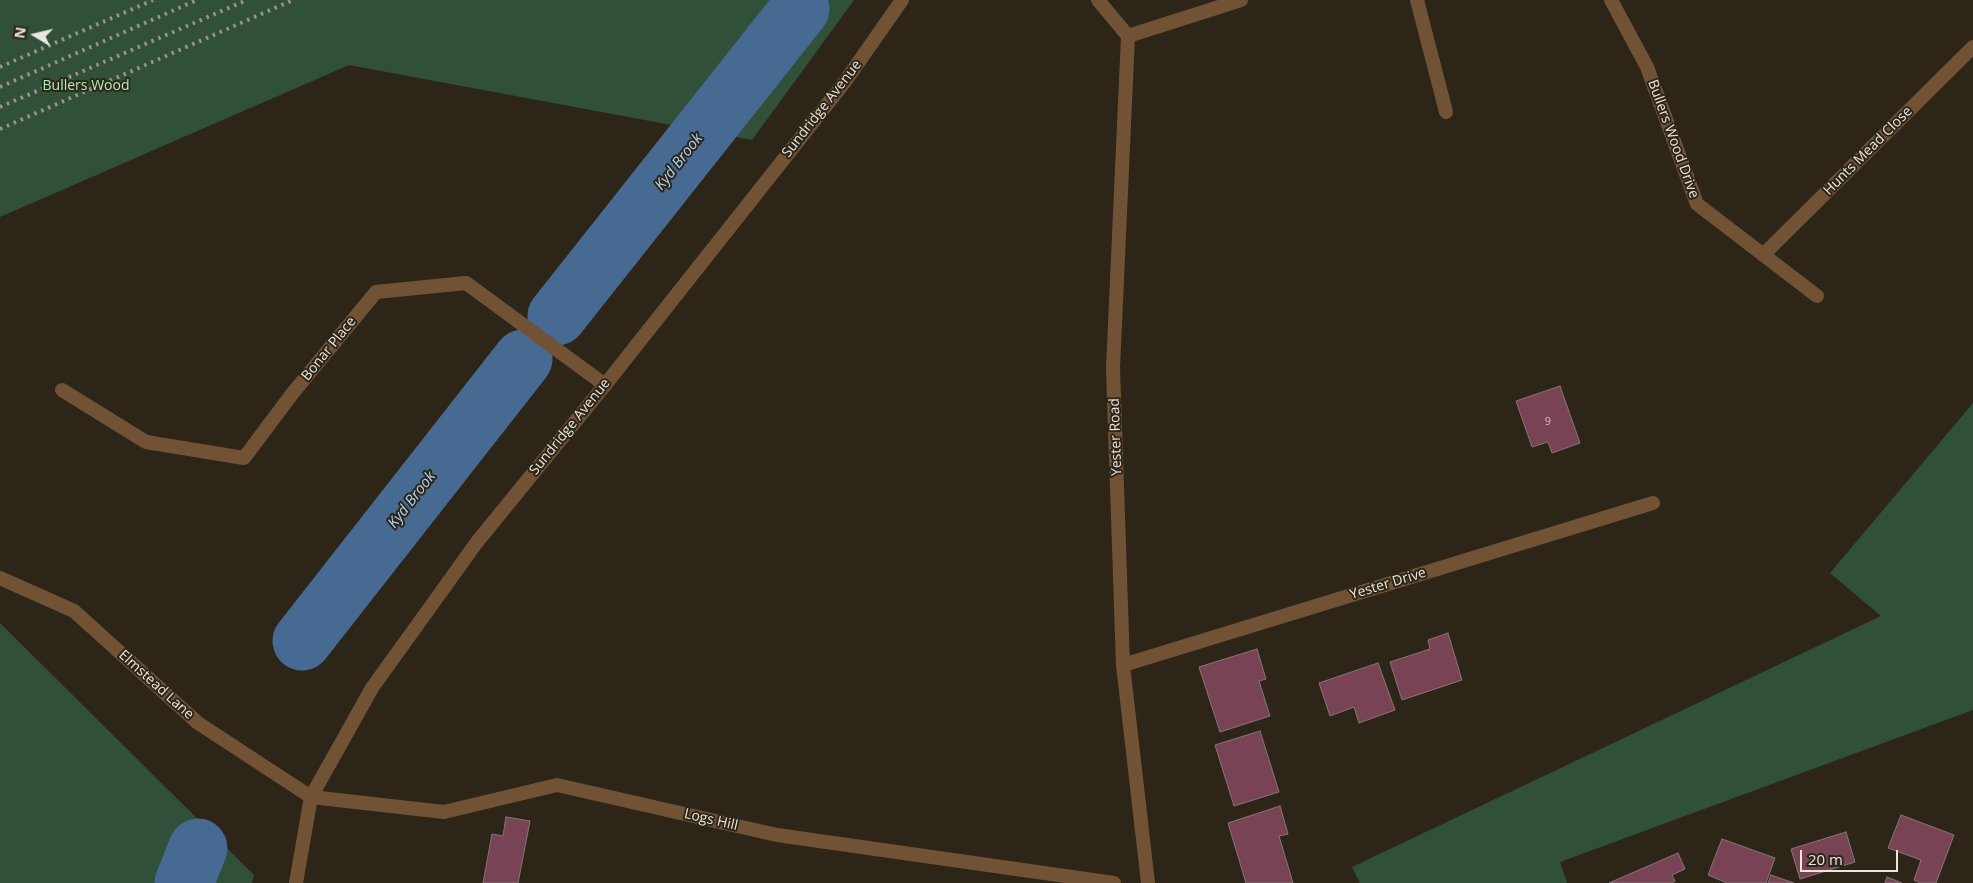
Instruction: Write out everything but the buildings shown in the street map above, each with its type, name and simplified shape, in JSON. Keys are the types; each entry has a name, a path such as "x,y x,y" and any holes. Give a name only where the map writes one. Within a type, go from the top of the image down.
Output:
{"street":[{"name":"Sundridge Avenue","path":"296,883 311,797 372,688 477,542 605,385 844,83 902,0"},
{"path":"1098,0 1128,36 1241,0"},
{"path":"1417,0 1446,112"},
{"name":"Bullers Wood Drive","path":"1611,0 1647,67 1697,204 1817,296"},
{"name":"Yester Road","path":"1128,36 1113,368 1123,665 1148,883"},
{"name":"Hunts Mead Close","path":"1763,255 1973,47"},
{"name":"Bonar Place","path":"62,390 146,442 244,458 292,394 376,292 466,283 605,385"},
{"name":"Yester Drive","path":"1123,665 1652,503"},
{"name":"Elmstead Lane","path":"0,578 74,611 198,722 311,797"},
{"name":"Logs Hill","path":"311,797 444,812 557,785 777,835 1114,883"}],"green space":[{"name":"Bullers Wood","path":"0,0 854,0 752,140 349,65 0,217"},
{"path":"1973,403 1973,710 1560,862 1567,883 1360,883 1352,867 1881,616 1830,573"},
{"path":"0,623 254,875 252,883 0,883"}],"waterway":[{"name":"Kyd Brook","path":"557,316 800,9"},
{"name":"Kyd Brook","path":"302,641 523,359"},
{"name":"Kyd Brook","path":"184,883 198,848"}],"railway":[{"path":"0,67 153,0"},
{"path":"0,87 197,0"},
{"path":"0,107 247,0"},
{"path":"0,129 293,0"}]}
